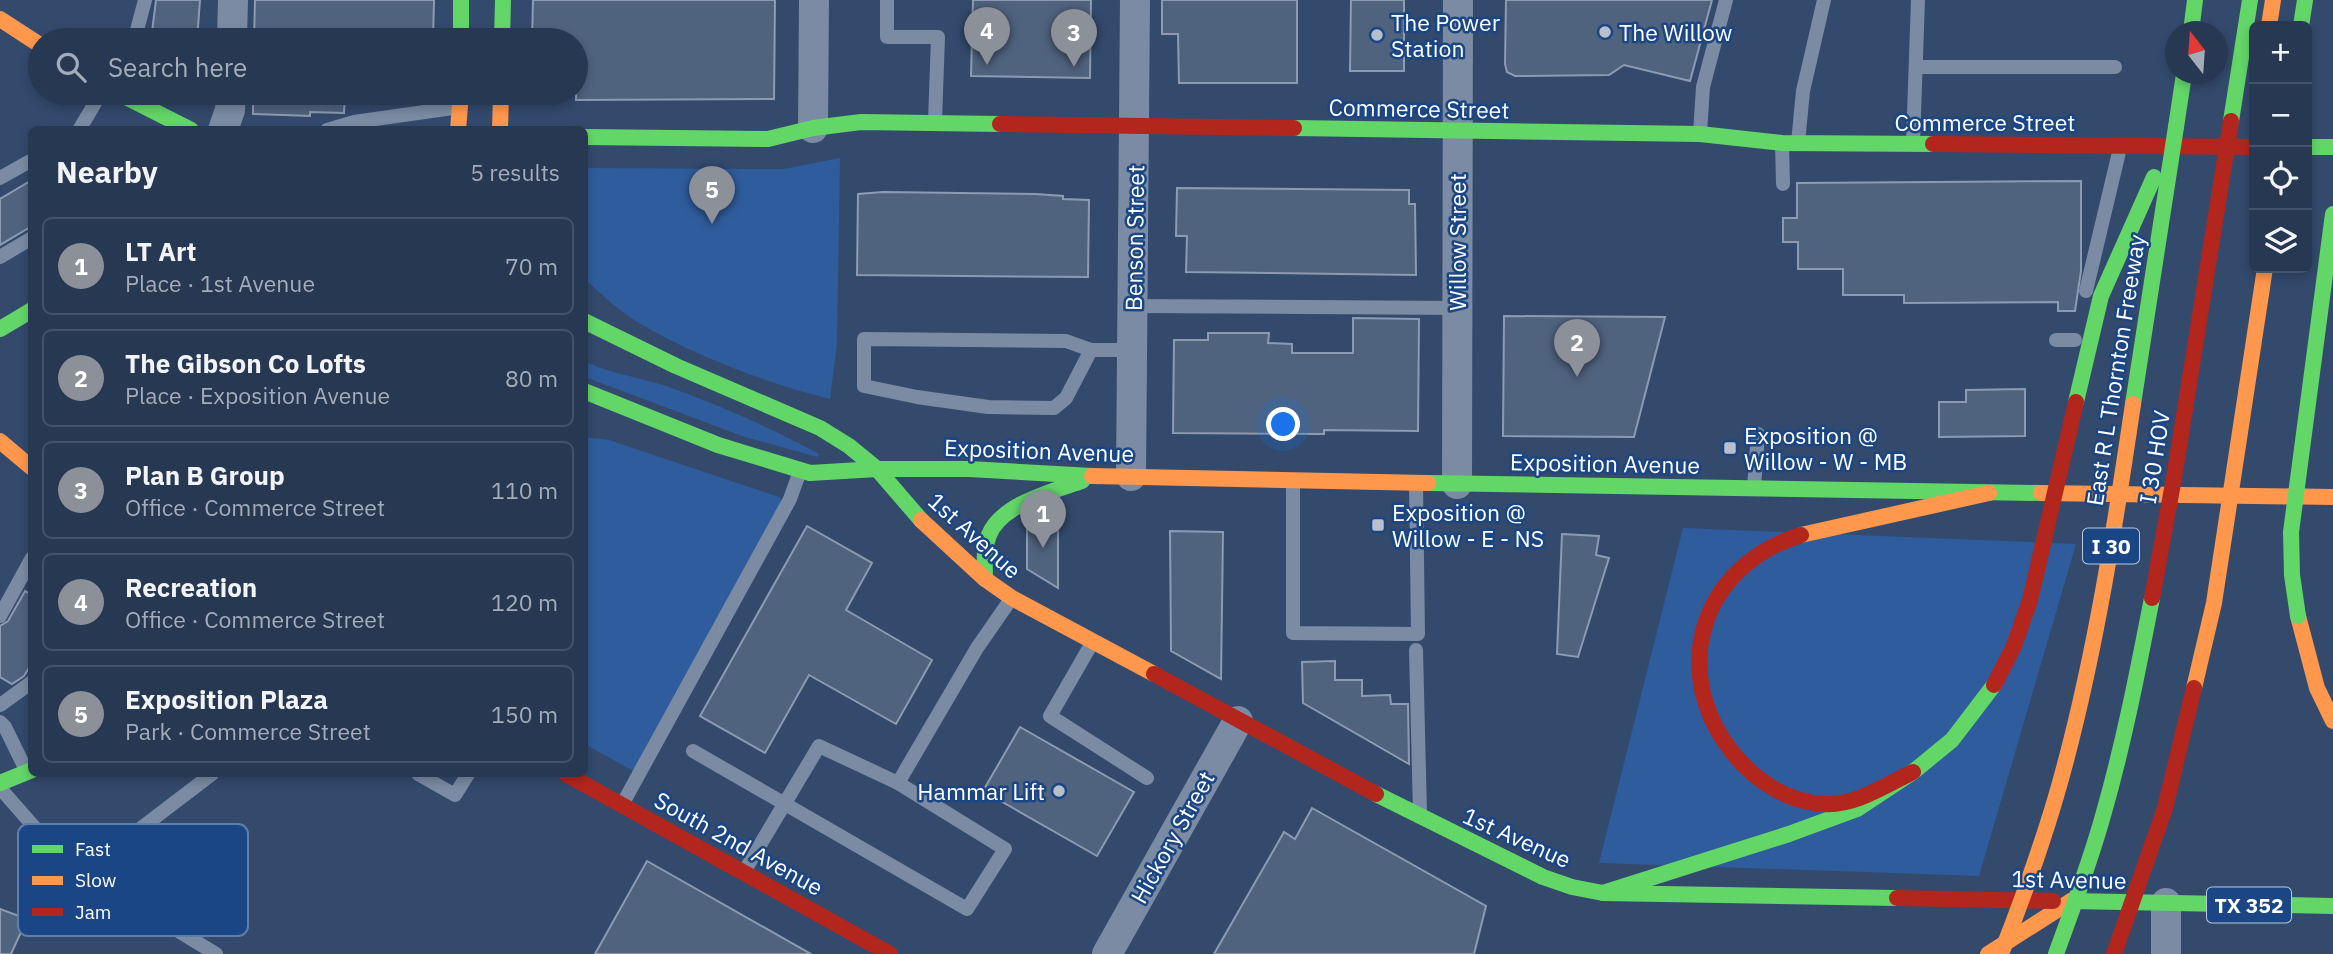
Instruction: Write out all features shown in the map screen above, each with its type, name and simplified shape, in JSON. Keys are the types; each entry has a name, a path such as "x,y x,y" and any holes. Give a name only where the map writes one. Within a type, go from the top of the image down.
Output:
{"main road":[{"path":"461,0 461,28"},
{"path":"502,28 503,0"},
{"path":"2192,21 2195,0"},
{"name":"I 30 HOV","path":"2056,954 2104,813 2134,692 2174,478 2250,0"},
{"path":"2270,21 2273,0"},
{"path":"2302,21 2305,0"},
{"path":"0,19 28,37"},
{"name":"East R L Thornton Freeway","path":"2001,954 2054,809 2081,704 2102,601 2182,84"},
{"path":"141,105 183,126"},
{"path":"452,126 459,105"},
{"path":"458,126 460,105"},
{"path":"500,126 501,105"},
{"path":"160,115 172,126"},
{"name":"Commerce Street","path":"588,138 768,139 813,128 861,121 1700,134 1790,143 2120,145 2249,152"},
{"path":"1603,893 1789,834 1857,809 1913,772 1952,740 1994,685 2014,646 2030,600 2101,296 2176,127"},
{"path":"2312,147 2333,147"},
{"path":"2333,214 2291,532 2292,575 2298,616 2317,688 2333,721"},
{"path":"2114,954 2165,808 2206,641 2264,273"},
{"path":"0,328 28,312"},
{"path":"588,323 676,366 820,428 849,446 877,469"},
{"path":"625,325 676,366"},
{"name":"Exposition Avenue","path":"588,393 718,445 810,473 877,469 969,469 1097,476 1457,484 1989,493 2039,488 2333,498"},
{"path":"588,410 649,418"},
{"path":"0,441 28,466"},
{"path":"0,461 28,469"},
{"name":"1st Avenue","path":"877,469 922,521 985,579 1012,598 1421,818 1543,877 1572,887 1603,893 2333,906"},
{"path":"985,579 990,531 999,520 1025,503 1097,476"},
{"name":"I 30 HOV","path":"2190,514 2196,477"},
{"path":"1913,772 1861,797 1826,804 1795,798 1775,790 1748,771 1720,736 1701,687 1700,640 1708,613 1720,590 1758,554 1800,535 1989,493"},
{"path":"0,786 28,772"},
{"name":"South 2nd Avenue","path":"572,777 623,803 890,954"},
{"path":"2091,918 2103,884"},
{"path":"1988,954 2071,901"}],"street":[{"path":"232,28 233,0"},
{"path":"813,128 814,0"},
{"name":"Benson Street","path":"1131,477 1135,0"},
{"name":"Willow Street","path":"1457,484 1458,0"},
{"path":"224,126 230,105"},
{"name":"Hickory Street","path":"1107,954 1238,721"},
{"path":"2166,903 2166,954"}],"lane":[{"path":"138,28 145,0"},
{"path":"887,0 887,37 938,37 935,123"},
{"path":"1700,134 1703,87 1726,0"},
{"path":"1783,184 1824,0"},
{"path":"1913,144 1918,0"},
{"path":"1917,67 2115,67"},
{"path":"81,126 94,105"},
{"path":"340,126 437,105"},
{"path":"2083,302 2120,145"},
{"path":"0,178 28,162"},
{"path":"0,257 28,240"},
{"path":"1133,306 1457,308"},
{"path":"1091,350 1066,398 1054,408 988,407 864,387 864,339 1066,341 1091,350 1132,351"},
{"path":"2056,340 2074,340"},
{"path":"1754,489 1758,434"},
{"path":"623,803 790,499 800,471"},
{"path":"1293,480 1293,633 1418,634 1416,483"},
{"path":"0,616 28,565"},
{"path":"898,783 977,648 1012,598"},
{"path":"1093,642 1049,716 1147,778"},
{"path":"1416,650 1421,818"},
{"path":"0,705 28,685"},
{"path":"0,722 28,769"},
{"path":"693,751 785,803 967,909 1005,849 898,783 819,746 785,803 744,872"},
{"path":"146,824 208,777"},
{"path":"423,777 455,795 466,777"},
{"path":"0,786 32,824"},
{"path":"187,936 216,954"}],"shaded area":[{"path":"840,158 837,343 830,399 757,377 660,335 632,318 588,282 588,168 784,169"},
{"path":"588,363 705,401 819,454 817,457 742,436 588,378"},
{"path":"588,437 609,440 779,497 784,504 635,772 588,746"},
{"path":"1683,528 2076,544 1979,876 1599,863"}],"building":[{"path":"156,0 200,0 198,28 152,28"},
{"path":"255,0 434,0 433,28 254,28"},
{"path":"533,0 775,0 774,99 588,100 588,28 532,28"},
{"path":"973,0 1091,0 1090,78 971,76"},
{"path":"1162,0 1297,0 1297,83 1179,83 1178,34 1162,34"},
{"name":"The Power Station","path":"1351,0 1404,0 1404,71 1350,71"},
{"name":"The Willow","path":"1506,0 1712,0 1690,81 1624,65 1609,75 1515,76 1507,72 1505,64"},
{"path":"253,105 344,105 344,113 310,112 310,116 253,114"},
{"path":"2081,181 2081,271 2075,311 2058,311 2058,302 1904,303 1904,295 1843,295 1843,269 1798,269 1798,242 1783,242 1783,218 1797,218 1797,183"},
{"path":"28,182 28,228 0,245 0,199"},
{"path":"1177,188 1409,190 1409,204 1415,204 1416,275 1186,272 1187,236 1176,236"},
{"path":"858,194 1036,194 1089,200 1088,277 857,275"},
{"path":"1504,316 1665,317 1634,437 1503,436"},
{"path":"1353,318 1419,319 1418,431 1324,430 1324,434 1173,433 1174,340 1208,340 1208,333 1269,333 1268,343 1292,344 1292,353 1353,353"},
{"path":"2025,389 2025,436 1939,437 1939,402 1966,402 1966,390"},
{"path":"807,526 872,563 846,610 932,660 896,724 809,675 765,753 700,716"},
{"path":"1058,527 1058,588 1027,569 1027,528"},
{"path":"1170,531 1223,532 1221,679 1171,651"},
{"path":"1562,534 1599,536 1596,555 1609,558 1578,657 1557,654"},
{"path":"25,591 28,593 28,670 24,676 12,684 0,677 0,626 8,621"},
{"path":"1335,661 1335,680 1362,680 1362,696 1390,695 1391,704 1408,704 1409,764 1303,703 1302,662"},
{"name":"Hammar Lift","path":"1020,727 1134,792 1097,856 983,791"},
{"path":"1312,808 1486,906 1474,954 1214,954 1284,832 1295,839"},
{"path":"647,861 811,954 595,954"},
{"path":"0,909 18,916 19,936 11,954 0,954"}],"traffic: fast":[{"path":"461,0 461,28"},
{"path":"502,28 503,0"},
{"path":"2192,21 2195,0"},
{"path":"2231,121 2250,0"},
{"path":"2302,21 2305,0"},
{"path":"2176,127 2182,84"},
{"path":"142,105 183,126"},
{"path":"588,137 768,139 813,128 861,122 1000,124"},
{"path":"2133,404 2176,127"},
{"path":"1294,128 1700,134 1782,143 1933,144"},
{"path":"2312,147 2333,147"},
{"path":"2076,402 2101,296 2154,177"},
{"path":"2298,616 2292,575 2291,532 2333,214"},
{"path":"0,329 28,312"},
{"path":"588,323 676,366 820,428 849,446 877,469 921,520"},
{"path":"588,393 718,445 810,473 877,469 969,469 1092,476"},
{"path":"985,579 986,546 995,524 1016,507 1030,500 1082,481"},
{"path":"1428,483 2041,493"},
{"path":"2056,954 2088,866 2111,786 2152,598"},
{"path":"1603,893 1789,834 1857,809 1913,772 1952,740 1994,685"},
{"path":"0,783 28,772"},
{"path":"1376,794 1543,877 1572,887 1603,893 1897,898"},
{"path":"2071,901 2333,906"}],"traffic: slow":[{"path":"2270,21 2273,0"},
{"path":"0,19 28,37"},
{"path":"458,126 460,105"},
{"path":"500,126 501,105"},
{"path":"2194,688 2214,603 2264,273"},
{"path":"2001,954 2043,839 2086,678 2104,587 2133,404"},
{"path":"0,441 28,465"},
{"path":"1092,476 1428,483"},
{"path":"1801,535 1989,493"},
{"path":"2041,493 2333,497"},
{"path":"921,520 985,579 1012,598 1154,674"},
{"path":"2298,616 2317,688 2333,721"},
{"path":"1988,954 2071,901"}],"traffic: jam":[{"path":"2152,598 2231,121"},
{"path":"1000,124 1294,128"},
{"path":"1933,144 2249,147"},
{"path":"1994,685 2014,646 2030,600 2076,402"},
{"path":"1801,535 1766,550 1738,572 1717,598 1704,628 1699,660 1703,693 1715,726 1737,758 1765,783 1787,795 1811,802 1847,802 1870,794 1913,772"},
{"path":"1154,674 1376,794"},
{"path":"2114,954 2165,808 2194,688"},
{"path":"571,777 890,954"},
{"path":"1897,898 2053,901"}],"place":[{"name":"The Willow","path":"1605,32"},
{"name":"The Power Station","path":"1377,35"},
{"name":"Recreation","path":"987,65"},
{"name":"Plan B Group","path":"1074,67"},
{"name":"Exposition Plaza","path":"712,224"},
{"name":"The Gibson Co Lofts","path":"1577,377"},
{"name":"Exposition @ Willow - W - MB","path":"1730,448"},
{"name":"Exposition @ Willow - E - NS","path":"1378,525"},
{"name":"LT Art","path":"1043,548"},
{"name":"Hammar Lift","path":"1059,791"}]}
